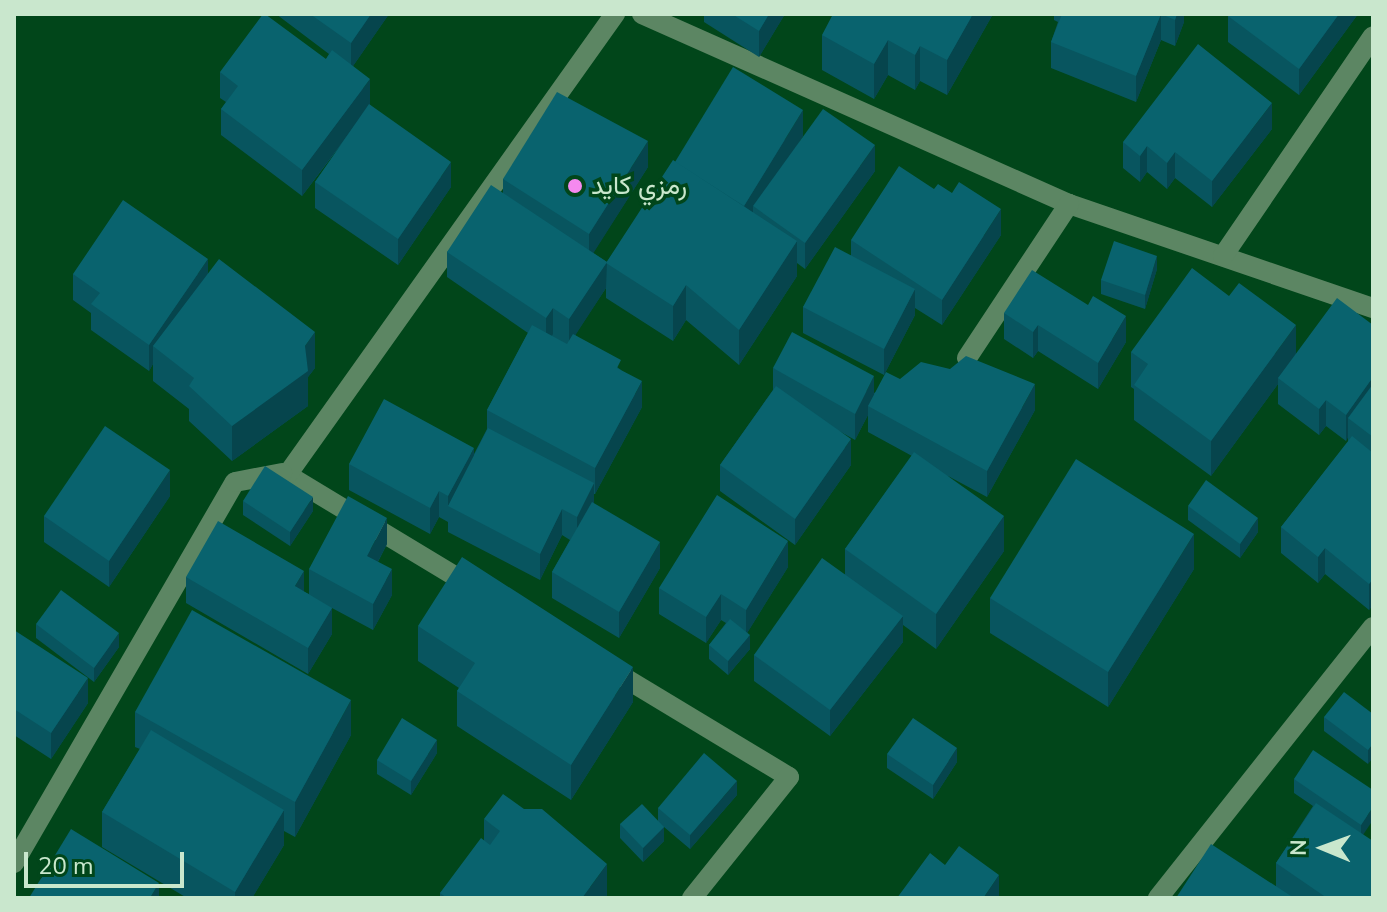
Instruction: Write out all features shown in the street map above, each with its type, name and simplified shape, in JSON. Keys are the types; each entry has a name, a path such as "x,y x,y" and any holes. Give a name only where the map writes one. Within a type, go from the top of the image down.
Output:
{"street":[{"path":"290,472 615,14"},
{"path":"642,14 1069,204 1373,308"},
{"path":"1223,256 1373,36"},
{"path":"967,358 1069,204"},
{"path":"14,863 235,482 290,472 490,597"},
{"path":"1158,898 1373,627"},
{"path":"585,654 789,777 692,898"}],"building":[{"path":"263,14 326,59 332,50 370,79 302,170 221,109 238,86 220,72"},
{"path":"310,14 371,14 351,43"},
{"path":"732,14 769,14 759,31"},
{"path":"833,14 973,14 947,60 920,46 915,55 888,40 874,64 822,35"},
{"path":"1062,14 1161,14 1136,76 1051,42"},
{"path":"1161,14 1177,14 1175,20"},
{"path":"1229,14 1339,14 1299,69"},
{"path":"1198,44 1272,103 1212,181 1175,152 1167,163 1147,146 1140,156 1123,142"},
{"path":"733,67 803,110 744,206 675,162"},
{"name":"رمزي كايد","path":"557,92 648,141 589,234 503,179"},
{"path":"369,104 451,162 398,239 315,182"},
{"path":"823,109 875,145 805,243 753,206"},
{"path":"673,160 797,241 739,330 686,285 673,306 606,263"},
{"path":"899,166 934,189 938,184 952,193 959,182 1001,209 942,300 851,240"},
{"path":"491,185 607,262 569,319 553,308 546,318 447,252"},
{"path":"123,200 208,259 149,345 91,304 100,293 73,274"},
{"path":"1114,241 1157,256 1145,295 1101,280"},
{"path":"835,247 915,289 884,349 803,307"},
{"path":"219,259 315,332 305,346 308,371 232,426 189,386 194,378 153,346"},
{"path":"1192,268 1229,296 1239,283 1296,325 1211,441 1134,385 1148,364 1131,352"},
{"path":"1032,270 1088,305 1093,296 1126,316 1098,363 1038,325 1033,332 1004,313"},
{"path":"1337,298 1373,325 1373,377 1346,415 1326,400 1319,409 1278,378"},
{"path":"532,325 567,344 573,334 621,360 617,368 642,381 595,468 487,410"},
{"path":"792,332 874,376 855,414 773,368"},
{"path":"966,356 1035,384 987,471 868,406 886,372 900,379 921,362 950,369"},
{"path":"1373,384 1373,437 1348,418"},
{"path":"776,386 851,439 795,519 720,465"},
{"path":"384,399 474,448 448,496 439,491 430,508 349,464"},
{"path":"105,426 170,470 109,561 44,516"},
{"path":"488,428 594,483 577,517 562,509 540,554 448,506"},
{"path":"1352,436 1373,453 1373,579 1369,584 1325,548 1318,557 1281,527"},
{"path":"914,452 1004,516 936,614 845,549"},
{"path":"1076,459 1194,534 1108,672 990,598"},
{"path":"265,466 313,497 290,532 243,501"},
{"path":"1206,480 1258,518 1240,544 1188,506"},
{"path":"717,495 788,541 746,610 721,594 706,617 659,588"},
{"path":"348,496 387,518 367,556 392,569 373,604 309,569"},
{"path":"592,502 660,542 619,612 552,572"},
{"path":"218,521 304,571 295,586 332,608 308,648 186,577"},
{"path":"462,557 633,667 571,765 457,691 475,663 418,626"},
{"path":"822,558 903,616 830,710 754,655"},
{"path":"61,590 119,633 94,668 36,624"},
{"path":"192,610 351,700 295,802 135,712"},
{"path":"730,619 750,635 728,661 709,645"},
{"path":"14,630 88,678 51,733 14,709"},
{"path":"1344,692 1373,714 1373,744 1368,750 1324,717"},
{"path":"402,718 437,740 411,781 377,760"},
{"path":"913,718 957,748 933,785 887,754"},
{"path":"151,730 284,810 235,892 102,812"},
{"path":"1313,750 1373,790 1373,807 1361,825 1294,779"},
{"path":"704,753 737,781 690,835 658,808"},
{"path":"503,794 524,809 542,809 607,864 582,898 447,898 440,893 481,838 490,845 500,831 484,819"},
{"path":"1316,803 1373,841 1373,898 1327,898 1276,863"},
{"path":"642,804 664,827 643,848 620,824"},
{"path":"71,829 159,883 150,898 29,898"},
{"path":"1211,844 1291,896 1290,898 1176,898"},
{"path":"959,846 999,875 985,898 897,898 930,853 945,865"}],"place":[{"name":"رمزي كايد","path":"575,186"}]}
